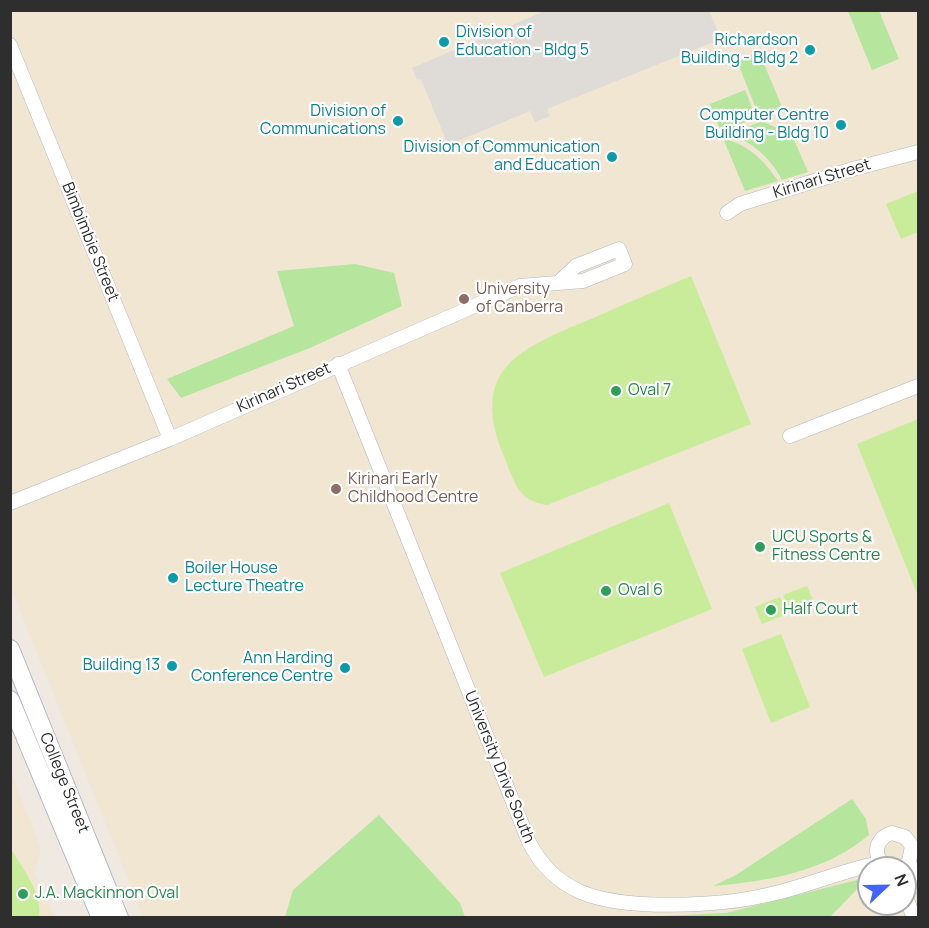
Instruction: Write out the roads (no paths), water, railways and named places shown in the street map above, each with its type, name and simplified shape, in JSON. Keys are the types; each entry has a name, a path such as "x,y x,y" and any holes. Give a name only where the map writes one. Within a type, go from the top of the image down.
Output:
{"street":[{"name":"Bimbimbie Street","path":"10,45 170,439"},
{"name":"Kirinari Street","path":"727,213 740,204 918,152"},
{"name":"Kirinari Street","path":"10,503 170,439 520,286 558,283"},
{"name":"University Drive South","path":"338,364 529,842 547,869 580,892 590,895 651,904 682,905 735,902 810,884 857,868"},
{"path":"790,436 918,386"},
{"name":"College Street","path":"10,649 119,918"},
{"name":"College Street","path":"10,700 14,725 100,918"},
{"path":"902,834 918,832"},
{"name":"University Drive South","path":"853,868 876,850 883,837 892,833 902,834"},
{"path":"902,834 908,839 910,856"},
{"path":"876,850 879,856"}],"place":[{"name":"Division of Education - Bldg 5","path":"444,42"},
{"name":"Richardson Building - Bldg 2","path":"810,50"},
{"name":"Division of Communications","path":"398,121"},
{"name":"Computer Centre Building - Bldg 10","path":"841,125"},
{"name":"Division of Communication and Education","path":"612,157"},
{"name":"University of Canberra","path":"464,299"},
{"name":"Oval 7","path":"616,391"},
{"name":"Kirinari Early Childhood Centre","path":"336,489"},
{"name":"UCU Sports & Fitness Centre","path":"760,547"},
{"name":"Boiler House Lecture Theatre","path":"173,578"},
{"name":"Oval 6","path":"606,591"},
{"name":"Half Court","path":"771,610"},
{"name":"Building 13","path":"172,666"},
{"name":"Ann Harding Conference Centre","path":"345,668"},
{"name":"J.A. Mackinnon Oval","path":"23,894"}]}
